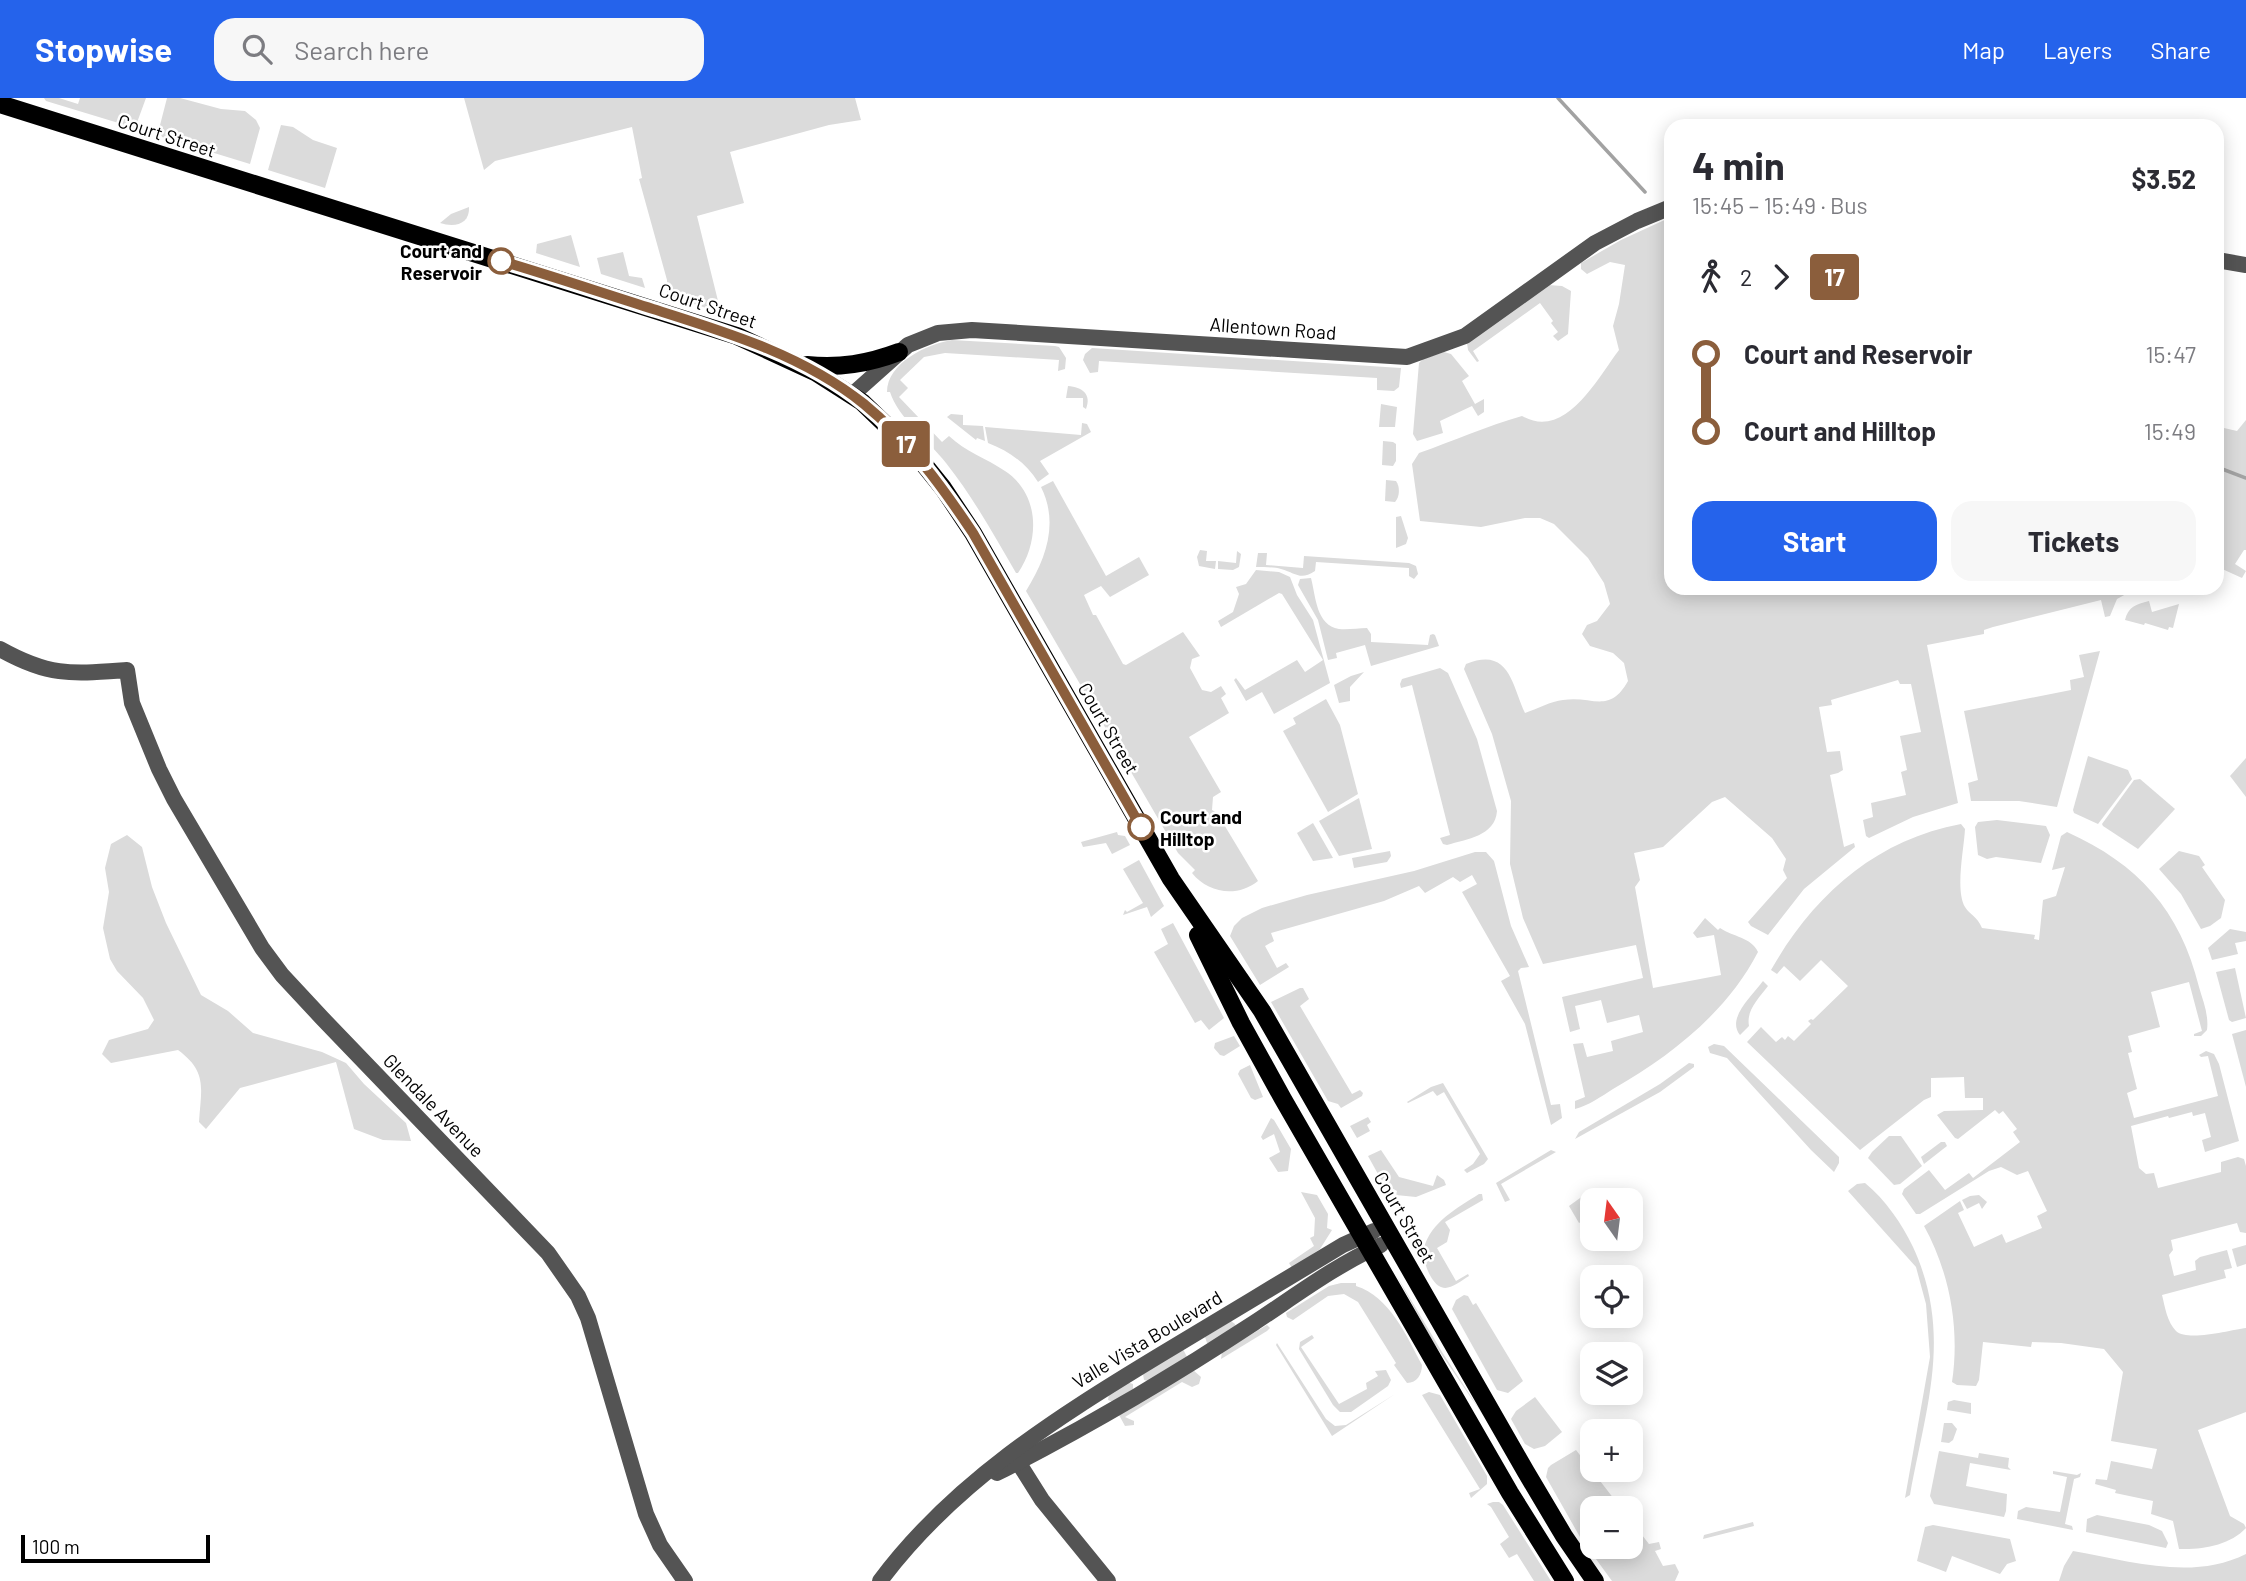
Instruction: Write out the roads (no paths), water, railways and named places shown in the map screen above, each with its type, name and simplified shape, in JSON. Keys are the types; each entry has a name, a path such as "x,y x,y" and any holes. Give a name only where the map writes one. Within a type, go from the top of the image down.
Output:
{"main road":[{"name":"Court Street","path":"0,103 718,329 801,365 852,395 888,425 914,452 973,533 1171,879 1241,1023 1372,1240 1510,1493 1565,1581"},
{"path":"801,365 849,366 872,362 899,352"},
{"name":"Court Street","path":"1171,879 1262,1011 1533,1484 1595,1581"}],"street":[{"name":"Allentown Road","path":"852,395 908,345 938,333 972,330 1406,357 1465,336 1595,243 1664,210"},
{"path":"2224,261 2246,265"},
{"name":"Glendale Avenue","path":"0,649 27,663 54,672 127,670 132,703 159,769 262,948 282,975 322,1018 548,1252 578,1296 592,1330 646,1514 660,1545 685,1581"},
{"name":"Valle Vista Boulevard","path":"1015,1457 1106,1414 1253,1324 1372,1240"},
{"name":"Valle Vista Boulevard","path":"880,1581 912,1539 953,1499 1015,1457 1105,1388 1343,1245 1372,1240"},
{"path":"1015,1457 1042,1500 1108,1581"}],"waterway":[{"path":"1558,98 1645,192"},
{"path":"2224,470 2246,478"}],"place":[{"name":"Court and Reservoir","path":"501,261"},
{"name":"Court and Hilltop","path":"1141,827"}]}
